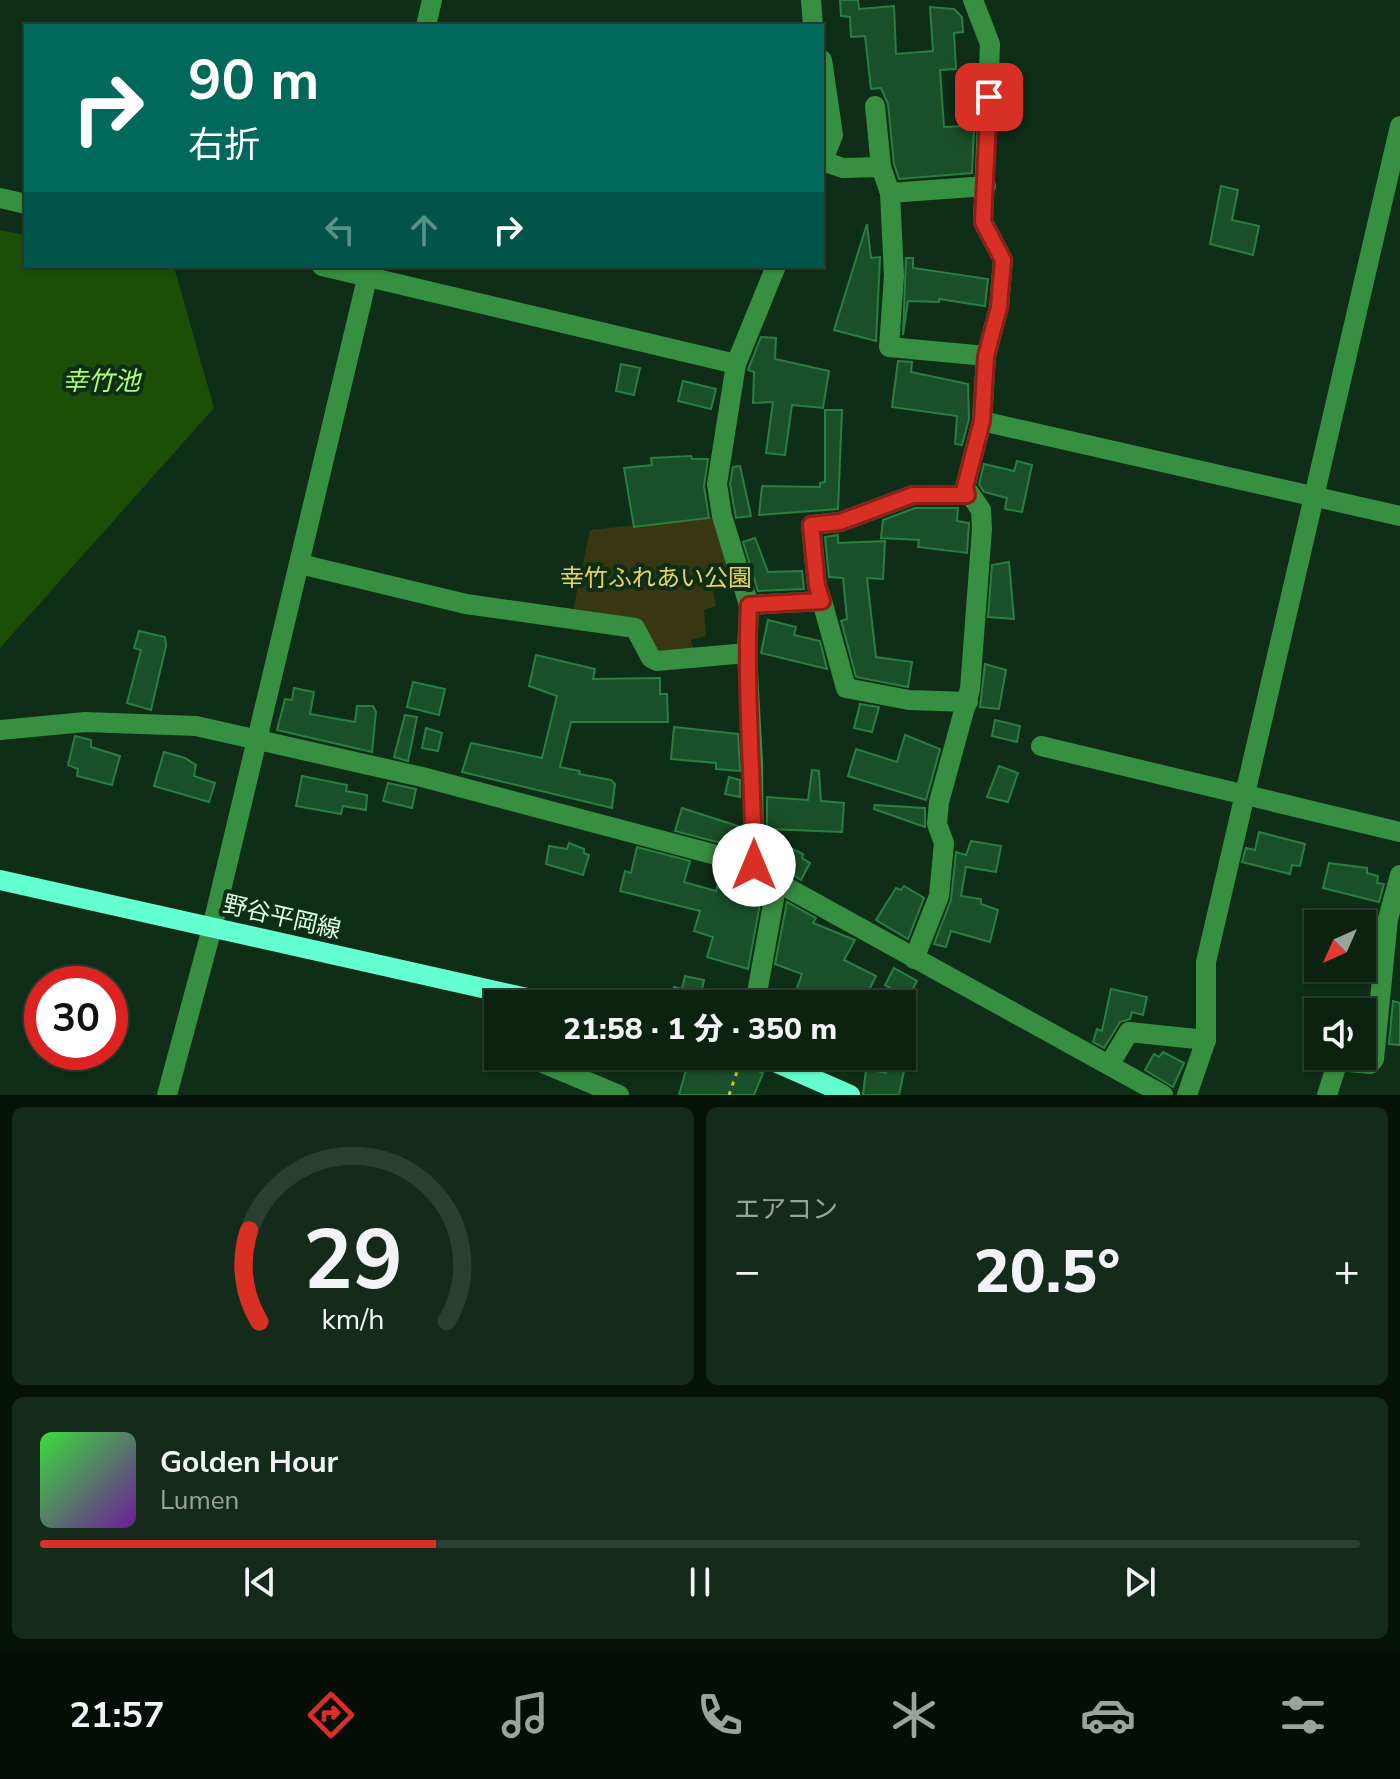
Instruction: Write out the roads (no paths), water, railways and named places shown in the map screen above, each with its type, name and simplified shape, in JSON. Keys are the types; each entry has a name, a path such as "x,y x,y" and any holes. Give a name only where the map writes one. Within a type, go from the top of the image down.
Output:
{"main road":[{"name":"野谷平岡線","path":"0,880 484,991"},
{"path":"793,1070 850,1095"}],"street":[{"path":"426,24 432,0"},
{"path":"811,0 813,24"},
{"path":"914,959 923,943 939,896 944,843 937,824 939,802 968,702 982,529 981,510 967,495 965,487 982,421 986,356 999,307 1003,260 983,222 990,44 973,0"},
{"path":"824,74 833,135 824,156"},
{"path":"875,106 881,167 890,193 894,276 889,347 986,356"},
{"path":"1187,1095 1206,1040 1206,962 1400,126"},
{"path":"824,162 843,168 881,167"},
{"path":"890,193 986,186"},
{"path":"0,198 24,204"},
{"path":"341,268 369,271 736,364"},
{"path":"754,865 747,653 749,605 722,516 717,484 736,364 775,268"},
{"path":"167,1095 212,928 369,271"},
{"path":"982,421 1400,516"},
{"path":"967,495 913,495 840,522 811,525 817,586 846,688 909,700 968,702"},
{"path":"300,564 466,604 635,628 651,658 657,661 747,653"},
{"path":"749,605 822,601"},
{"path":"0,730 85,722 196,726 546,808 754,865 777,882 1163,1095"},
{"path":"1041,746 1400,832"},
{"path":"1327,1095 1338,1061 1370,1064 1374,1059 1400,875"},
{"path":"758,990 777,882"},
{"path":"1109,1065 1129,1032 1206,1040"},
{"path":"559,1070 619,1095"}],"water":[{"name":"幸竹池","path":"0,230 24,235 24,268 174,268 214,408 0,648"}],"park label":[{"name":"幸竹ふれあい公園","path":"656,578"}]}
